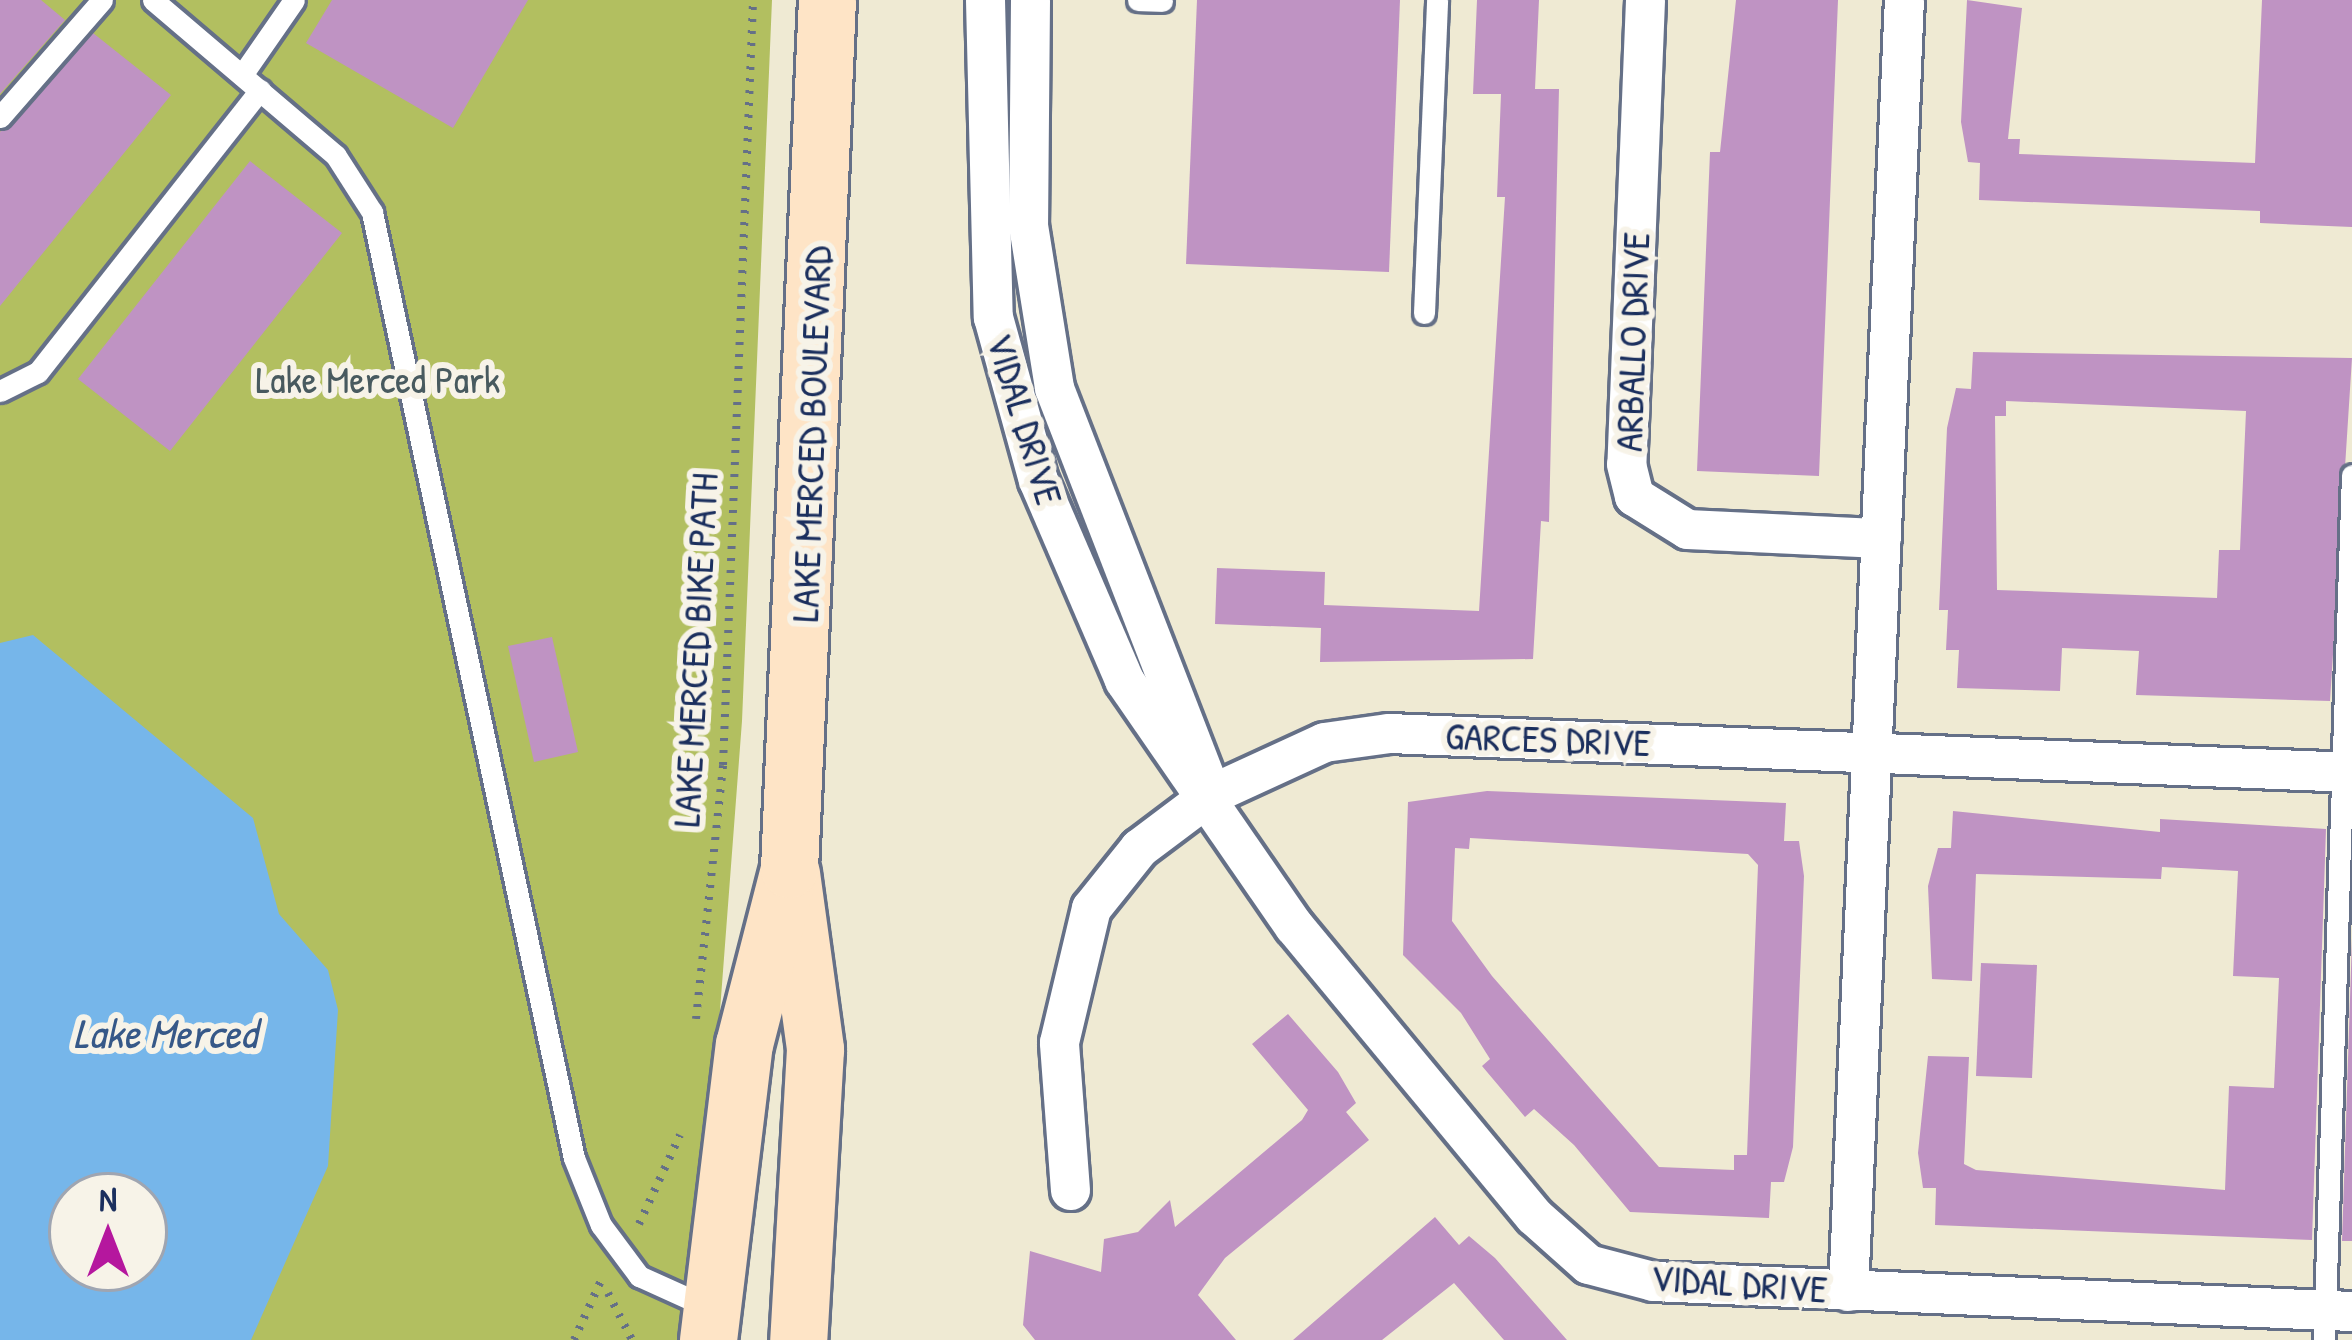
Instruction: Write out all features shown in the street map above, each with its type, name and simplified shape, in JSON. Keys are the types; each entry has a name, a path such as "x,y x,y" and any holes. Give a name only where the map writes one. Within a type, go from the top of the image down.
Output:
{"main road":[{"name":"LAKE MERCED BOULEVARD","path":"800,1326 815,1048 789,868 827,0"},
{"name":"LAKE MERCED BOULEVARD","path":"722,1329 750,1217 710,1129 748,1023 789,868"}],"street":[{"name":"VIDAL DRIVE","path":"985,0 983,228 1010,400 1124,680 1211,794 1294,926 1534,1216 1588,1264 1653,1281 2334,1320"},
{"name":"VIDAL DRIVE","path":"1030,0 1028,225 1054,388 1211,794"},
{"name":"ARBALLO DRIVE","path":"1645,0 1626,464 1634,496 1687,530 1881,538"},
{"path":"1848,1291 1904,0"},
{"name":"GARCES DRIVE","path":"1070,1190 1059,1042 1091,908 1138,848 1211,794 1263,763 1389,733 2349,772"}],"lane":[{"path":"0,117 102,0"},
{"path":"153,0 344,165 372,212 574,1158 619,1252 661,1292 722,1329"},
{"path":"242,75 294,0"},
{"path":"1138,0 1162,1"},
{"path":"1424,313 1437,0"},
{"path":"0,391 38,373 260,90"},
{"path":"2334,1320 2352,475"}],"path":[{"name":"LAKE MERCED BIKE PATH","path":"695,1030 723,765 752,0"},
{"path":"574,1340 601,1279 710,1129"},
{"path":"601,1279 632,1340"}],"green space":[{"name":"Lake Merced Park","path":"0,0 772,0 742,721 695,1340 0,1340"}],"water":[{"name":"Lake Merced","path":"33,635 253,818 279,914 328,970 338,1010 328,1166 251,1340 0,1340 0,643"}],"building":[{"path":"0,0 41,0 65,20 0,94"},
{"path":"332,0 528,0 453,128 306,43"},
{"path":"1197,0 1400,0 1389,272 1186,264"},
{"path":"1477,0 1539,0 1535,89 1559,89 1549,522 1541,521 1533,659 1320,662 1321,628 1215,624 1217,568 1325,572 1324,605 1479,611 1505,197 1497,197 1501,94 1473,94"},
{"path":"1736,0 1838,0 1819,476 1697,471 1710,152 1720,152"},
{"path":"1967,0 2022,8 2008,139 2020,139 2019,154 2255,163 2262,0 2352,0 2352,227 2260,223 2260,211 1979,200 1980,163 1968,162 1961,122"},
{"path":"93,33 171,95 0,306 0,132"},
{"path":"250,161 342,233 170,451 78,379"},
{"path":"1973,352 2352,358 2330,701 2136,695 2139,651 2062,648 2060,691 1957,688 1959,650 1946,650 1948,610 1939,610 1947,428 1956,388 1971,389","holes":["2006,401 2246,411 2240,550 2219,550 2217,598 1997,590 1995,416 2006,416"]},
{"path":"552,637 578,752 534,762 508,646"},
{"path":"1487,791 1786,803 1784,841 1799,841 1804,876 1801,952 1793,1147 1784,1182 1771,1182 1769,1218 1630,1212 1574,1145 1534,1109 1525,1117 1482,1066 1490,1059 1461,1013 1403,955 1408,802","holes":["1470,838 1748,854 1758,865 1747,1155 1734,1155 1734,1170 1659,1167 1492,976 1452,921 1455,848 1469,849"]},
{"path":"1953,811 2160,832 2160,819 2326,829 2312,1240 1935,1225 1936,1188 1923,1188 1918,1153 1928,1056 1969,1057 1964,1164 1976,1170 2225,1190 2229,1086 2274,1088 2279,978 2233,976 2238,871 2162,867 2161,879 1976,874 1972,981 1932,979 1928,886 1938,848 1951,848"},
{"path":"2352,939 2352,1241 2342,1241"},
{"path":"1981,963 2037,965 2032,1078 1976,1076"},
{"path":"1288,1014 1338,1072 1356,1103 1346,1112 1369,1140 1225,1258 1198,1295 1236,1340 1035,1340 1023,1325 1030,1251 1101,1272 1104,1239 1138,1232 1170,1200 1175,1227 1302,1120 1308,1110 1252,1044"},
{"path":"1435,1217 1459,1245 1469,1236 1495,1258 1567,1340 1504,1340 1454,1283 1382,1340 1293,1340"}]}
